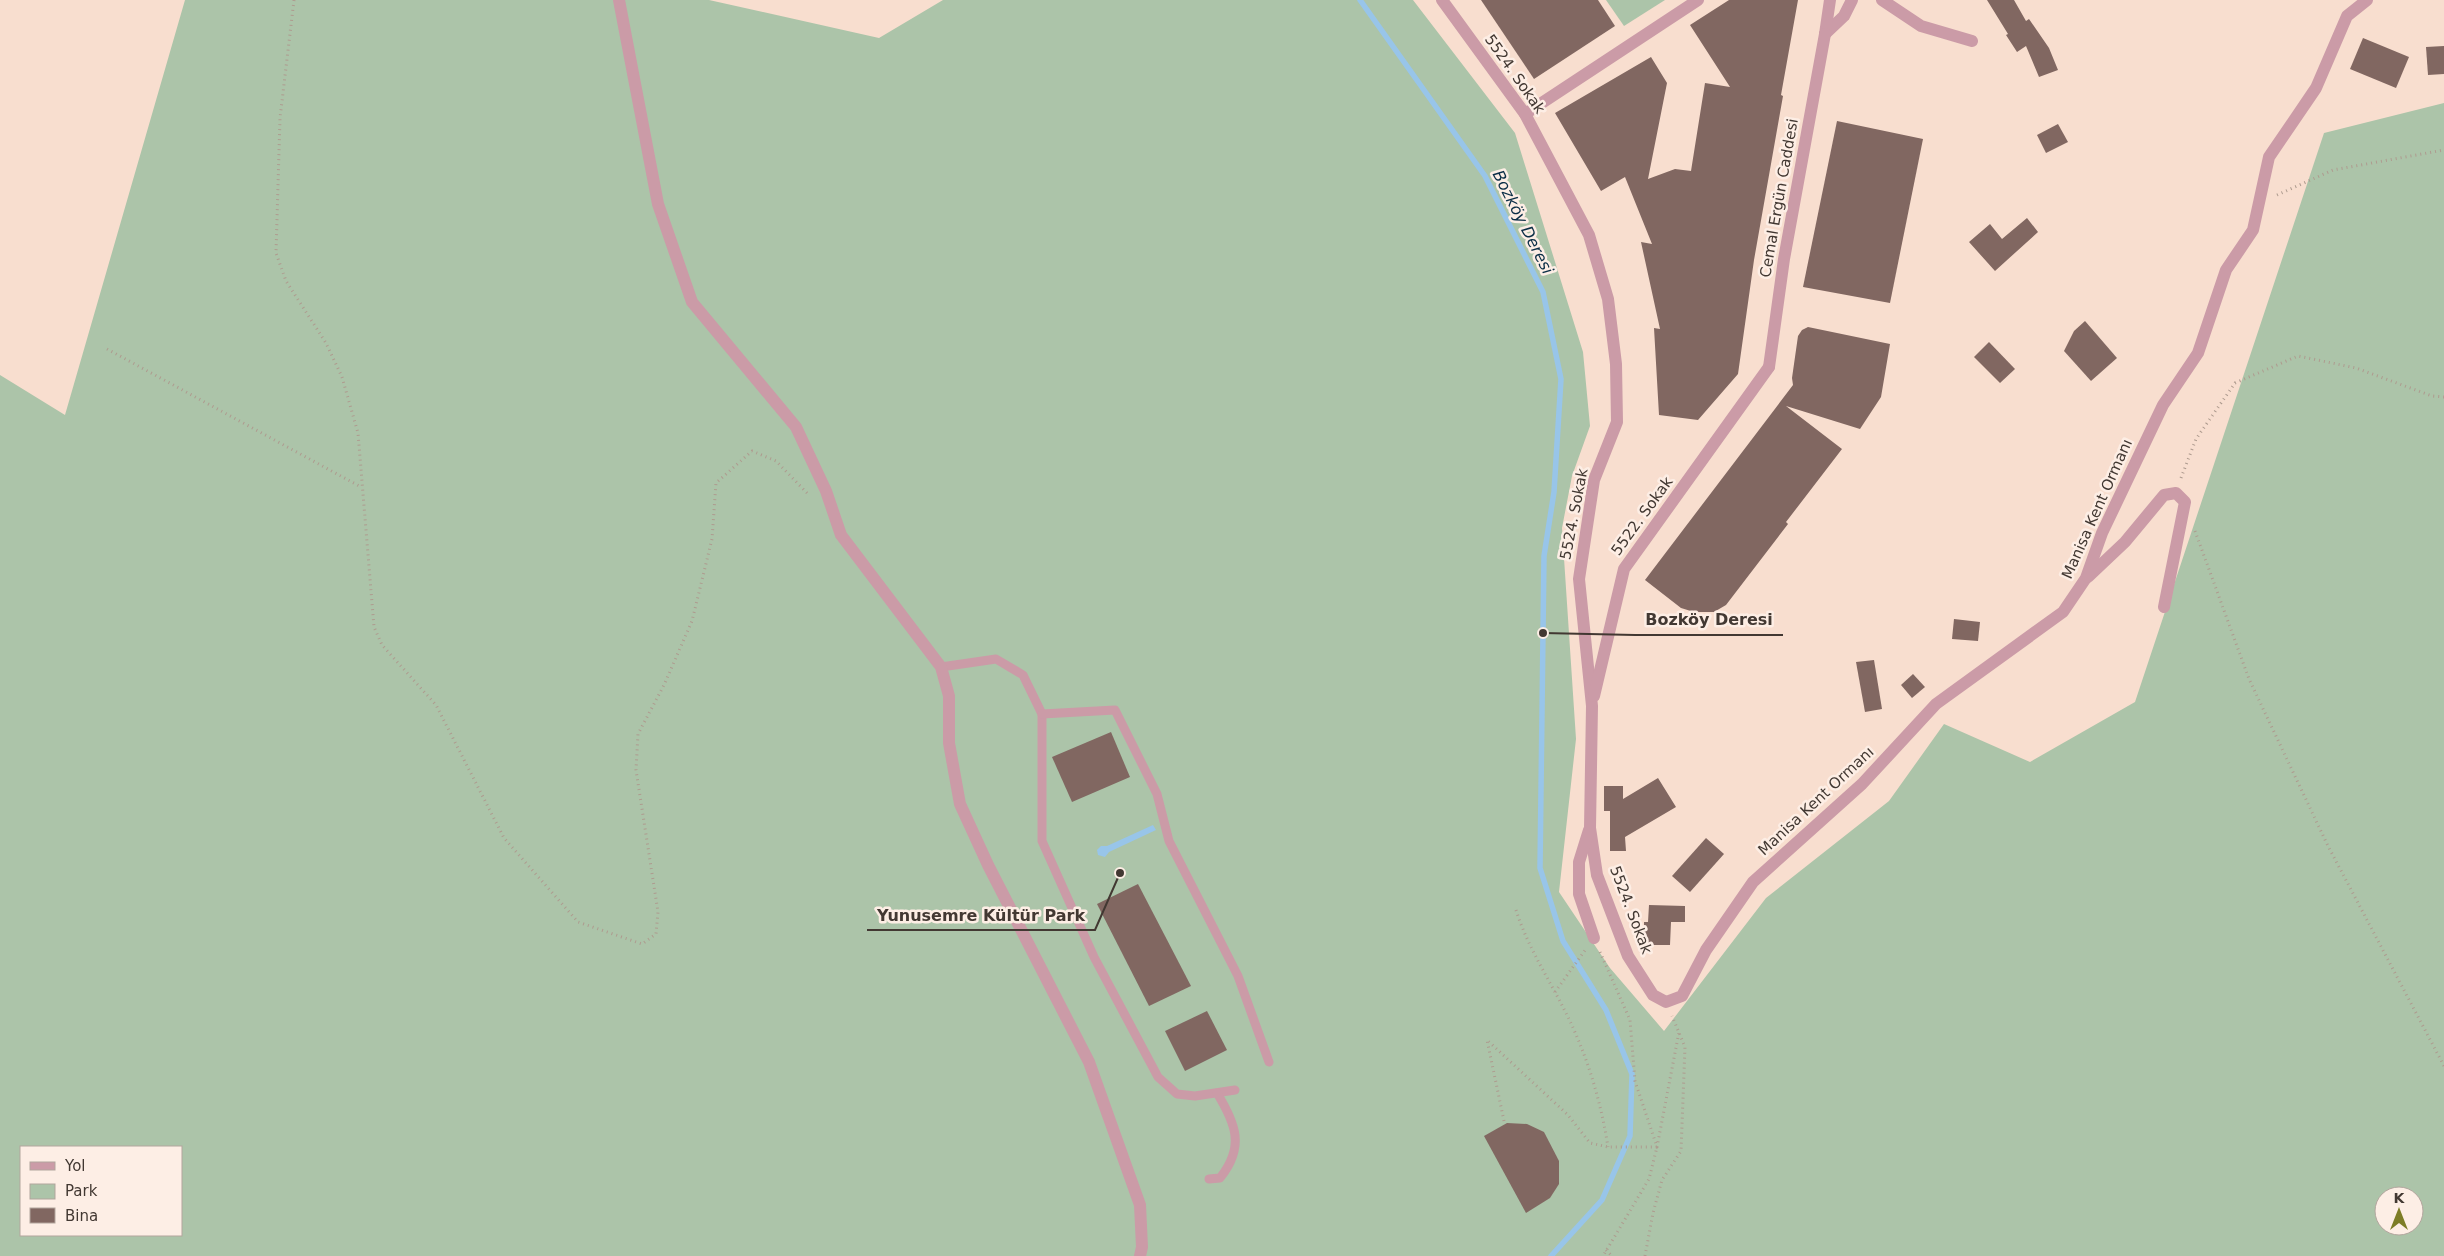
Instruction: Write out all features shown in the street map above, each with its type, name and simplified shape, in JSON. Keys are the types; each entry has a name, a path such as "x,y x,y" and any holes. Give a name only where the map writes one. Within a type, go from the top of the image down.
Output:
{"street":[{"path":"619,0 658,204 692,302 796,427 826,491 841,535 941,667 949,696 949,743 960,804 988,865 1089,1062 1140,1206 1142,1247 1140,1256"},
{"name":"5524. Sokak","path":"1442,0 1526,114 1589,235 1608,299 1616,364 1617,422 1594,480 1579,579 1592,706 1590,828 1597,875 1628,956 1653,995 1666,1002"},
{"path":"1526,114 1698,0"},
{"name":"Cemal Ergün Caddesi","path":"1769,367 1784,259 1830,0"},
{"path":"1836,0 1848,0"},
{"path":"1825,34 1844,16 1852,0"},
{"path":"1882,0 1921,26 1972,41"},
{"name":"Manisa Kent Ormanı","path":"1666,1002 1682,996 1706,950 1753,882 1862,784 1936,704 2063,612 2086,578 2102,533 2163,404 2198,353 2226,270 2253,230 2270,157 2316,88 2347,16 2367,0"},
{"name":"5522. Sokak","path":"1592,706 1624,569 1769,367"},
{"path":"2086,578 2125,542 2164,495 2176,493 2185,502 2164,607"},
{"path":"1590,828 1579,862 1580,894 1590,943"}],"lane":[{"path":"941,667 996,659 1023,675 1042,714 1042,841 1094,957 1158,1077 1176,1094 1195,1096 1235,1090"},
{"path":"1042,714 1115,710 1157,794 1169,841 1238,976 1269,1062"},
{"path":"1209,1179 1220,1178 1230,1165 1236,1148 1232,1117 1217,1093"}],"path":[{"path":"294,0 280,118 276,253 286,281 326,344 342,377 358,433 373,619 382,645 436,704 504,838 578,922 642,944 656,934 658,912 636,770 638,734 664,685 692,621 712,539 716,483 752,451 776,461 812,500"},
{"path":"2259,202 2332,170 2444,150"},
{"path":"107,349 362,488"},
{"path":"2176,493 2196,439 2235,383 2298,356 2356,368 2432,396 2444,397"},
{"path":"2195,530 2249,679 2328,846 2444,1066"},
{"path":"1516,910 1524,937 1555,992 1577,1037 1602,1110 1608,1147"},
{"path":"1555,992 1590,943 1630,1020 1635,1081 1657,1147"},
{"path":"1645,1256 1653,1213 1662,1180 1681,1152 1685,1047 1666,1002"},
{"path":"1603,1256 1649,1179 1679,1032"},
{"path":"1504,1121 1487,1040 1568,1115 1590,1143 1608,1147 1657,1147"},
{"path":"1606,1250 1612,1256"}],"green space":[{"path":"185,0 709,0 879,38 943,0 1413,0 1515,133 1583,352 1590,426 1572,476 1562,528 1576,739 1559,892 1610,968 1664,1031 1766,898 1889,801 1944,724 2030,762 2135,702 2324,133 2444,103 2444,1256 0,1256 0,375 65,415"},
{"path":"1606,0 1665,0 1624,26"}],"water":[{"path":"1153,825 1156,830 1109,852 1105,857 1098,855 1097,850 1101,846 1107,846"}],"building":[{"path":"1481,0 1598,0 1615,26 1534,79"},
{"path":"1729,0 1798,0 1754,260 1738,374 1698,420 1659,415 1654,328 1660,329 1641,242 1652,244 1625,177 1601,191 1555,113 1651,57 1667,83 1648,179 1675,169 1691,171 1705,83 1730,87 1690,25"},
{"path":"1987,0 2014,0 2026,21 2029,19 2049,48 2058,70 2039,77 2026,46 2017,52"},
{"path":"2363,38 2409,57 2396,88 2350,69"},
{"path":"2444,46 2444,74 2428,75 2426,47"},
{"path":"1837,121 1923,139 1890,303 1803,287"},
{"path":"2058,124 2068,142 2046,153 2037,135"},
{"path":"2027,218 2038,232 1995,271 1969,242 1990,224 2002,239"},
{"path":"2085,321 2117,358 2091,381 2064,351 2074,331"},
{"path":"1808,327 1890,344 1881,397 1860,429 1786,406 1842,449 1726,605 1714,612 1694,612 1681,608 1645,580 1793,385 1792,378 1798,336 1802,330"},
{"path":"1989,342 2015,369 2000,383 1974,357"},
{"path":"1954,619 1980,622 1978,641 1952,639"},
{"path":"1874,660 1882,709 1865,712 1856,662"},
{"path":"1913,674 1925,687 1912,698 1901,685"},
{"path":"1111,732 1130,777 1072,802 1052,757"},
{"path":"1658,778 1676,807 1625,837 1626,851 1610,851 1610,811 1604,811 1604,786 1623,786 1623,799"},
{"path":"1706,838 1724,854 1690,892 1672,876"},
{"path":"1138,884 1191,986 1149,1006 1097,904"},
{"path":"1649,905 1685,906 1685,922 1671,922 1670,945 1644,945 1644,922 1648,922"},
{"path":"1207,1011 1227,1050 1185,1071 1165,1031"},
{"path":"1507,1123 1527,1124 1544,1132 1559,1161 1559,1184 1550,1198 1526,1213 1484,1136"}],"waterway":[{"name":"Bozköy Deresi","path":"1360,0 1485,176 1543,292 1561,379 1554,492 1544,556 1540,868 1563,941 1606,1010 1632,1074 1630,1136 1602,1200 1551,1256"}],"place":[{"name":"Bozköy Deresi","path":"1543,633"},
{"name":"Yunusemre Kültür Park","path":"1120,873"}]}
